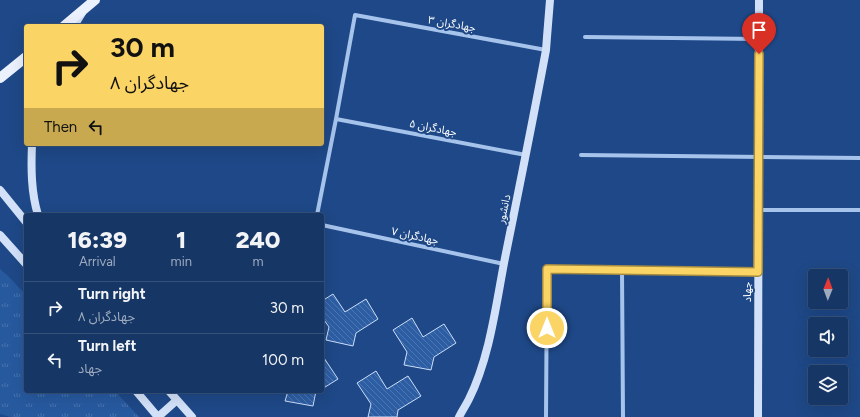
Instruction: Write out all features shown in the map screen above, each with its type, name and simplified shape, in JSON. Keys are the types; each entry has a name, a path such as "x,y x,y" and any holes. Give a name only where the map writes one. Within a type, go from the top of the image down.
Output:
{"main road":[{"path":"66,24 96,0"},
{"path":"0,78 24,59"}],"street":[{"name":"دانشور","path":"458,417 469,398 482,367 491,333 546,50 550,0"},
{"name":"جهاد","path":"758,417 759,0"},
{"path":"75,24 84,10"},
{"name":"جهادگران ۳","path":"336,119 355,15 546,50"},
{"path":"585,37 759,39"},
{"path":"317,213 336,119"},
{"name":"جهادگران ۵","path":"336,119 526,155"},
{"path":"32,146 33,191 38,213"},
{"path":"581,155 860,158"},
{"path":"0,190 24,220"},
{"path":"758,210 860,210"},
{"name":"جهادگران ۷","path":"324,225 504,264"},
{"path":"0,235 24,262"},
{"path":"0,244 24,262"},
{"path":"546,417 547,269 758,272"},
{"path":"622,270 623,417"},
{"path":"138,393 158,417 177,400"},
{"path":"171,393 192,417"}],"green space":[{"path":"0,269 24,293 24,393 117,393 139,417 10,417 0,414"}],"building":[{"path":"333,294 345,312 366,299 378,319 356,333 353,346 326,340 329,327 324,320 324,300"},
{"path":"412,318 423,337 444,324 456,343 434,357 431,370 404,365 407,352 393,330"},
{"path":"324,358 338,379 324,388"},
{"path":"376,371 387,389 408,376 421,396 398,410 397,417 368,417 371,404 357,383"},
{"path":"287,393 316,393 313,406 285,401"}],"route":[{"path":"547,328 547,269 758,272 759,54"}]}
